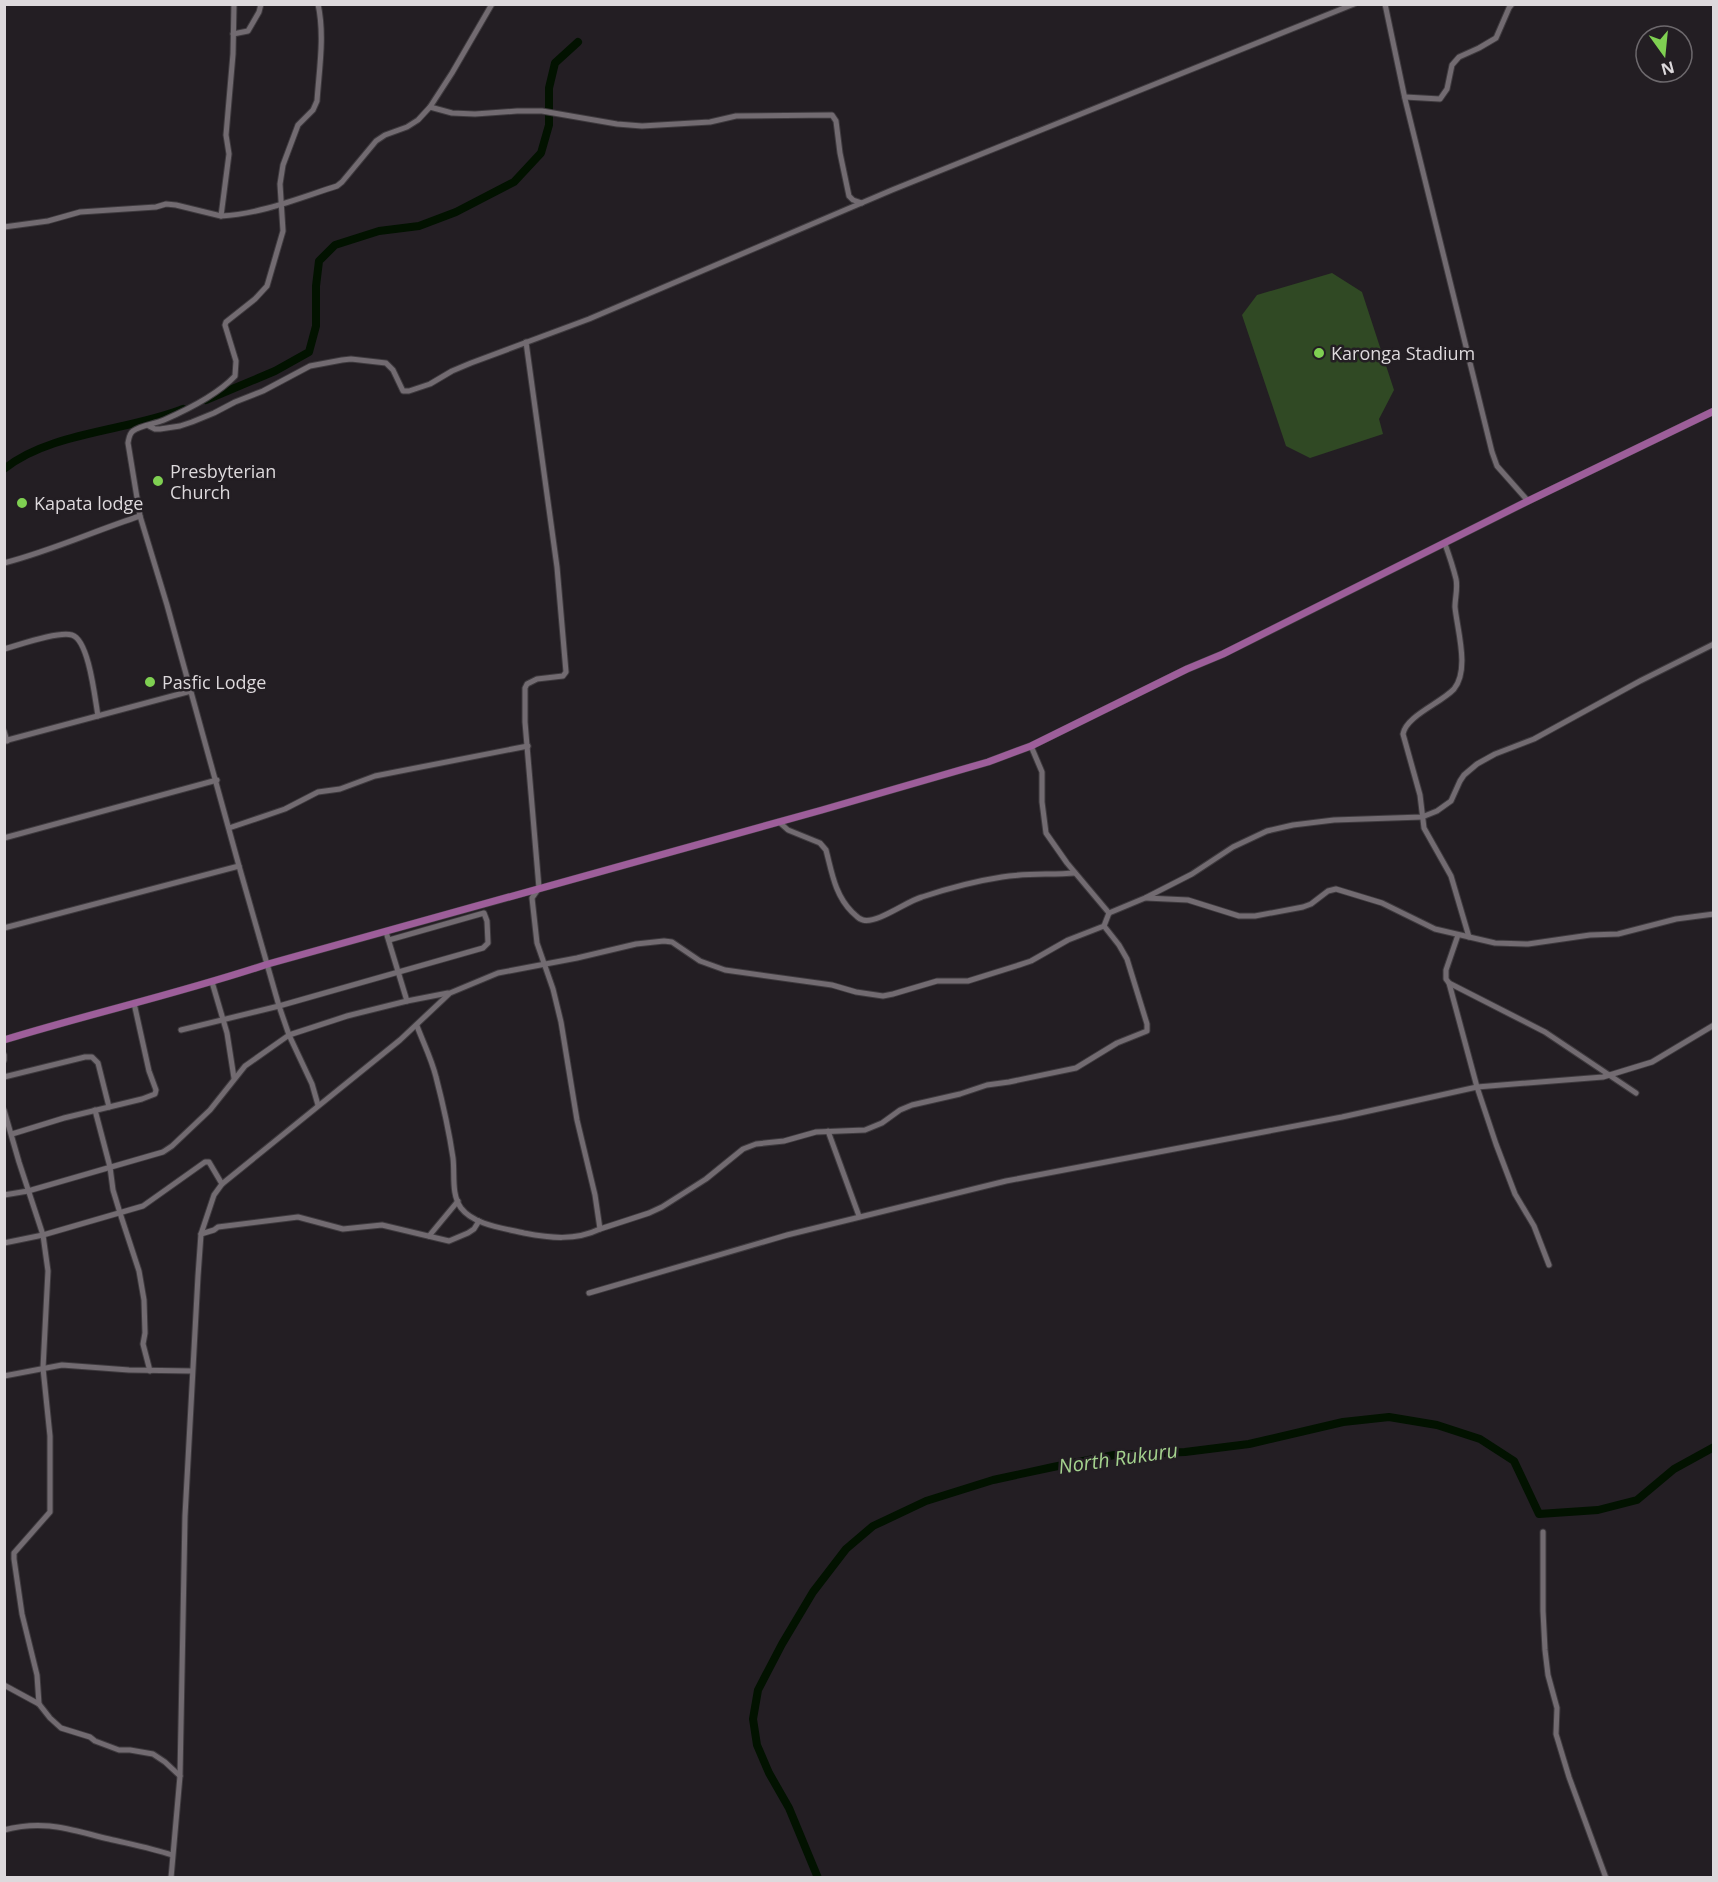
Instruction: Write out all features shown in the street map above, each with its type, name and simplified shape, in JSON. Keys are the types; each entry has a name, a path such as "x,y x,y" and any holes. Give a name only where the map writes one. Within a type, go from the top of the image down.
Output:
{"main road":[{"path":"4,1040 979,765 1031,746 1713,411"}],"street":[{"path":"221,216 229,154 227,124 233,54 234,4"},
{"path":"233,34 248,31 261,4"},
{"path":"318,4 321,32 317,101 313,110 298,125 281,174 283,236 267,286 225,325 236,361 235,376 213,394 185,410 135,430 129,438 140,516 217,780 239,866 279,1006 289,1035 312,1084 318,1105"},
{"path":"4,227 48,221 80,212 171,204 221,216 250,213 337,186 376,141 418,120 452,73 492,4"},
{"path":"149,426 155,429 165,429 205,418 227,405 263,391 315,364 351,359 386,363 393,370 399,386 405,392 430,384 452,371 589,319 932,173 1354,4"},
{"path":"1385,4 1405,97 1492,452 1497,466 1528,501"},
{"path":"1405,97 1440,99 1447,89 1452,65 1459,57 1496,38 1512,4"},
{"path":"429,107 452,113 475,114 542,111 642,126 710,122 736,116 832,115 836,121 849,196 862,203"},
{"path":"526,342 557,567 566,672 563,676 537,679 526,684 525,688 525,722 539,888 532,898 536,938 561,1022 577,1120 595,1195 600,1229"},
{"path":"4,563 140,516"},
{"path":"1445,544 1456,579 1455,604 1460,675 1453,689 1411,721 1403,734 1420,795 1424,828 1451,876 1469,937"},
{"path":"4,649 38,639 69,634 76,637 83,645 98,716"},
{"path":"4,1195 28,1191 155,1155 172,1146 210,1110 245,1066 289,1035 347,1016 450,993 489,975 636,944 664,941 672,942 700,961 725,970 832,985 883,996 937,981 968,981 1020,965 1068,939 1104,926 1109,913 1145,898 1191,874 1233,847 1266,831 1335,820 1422,817 1451,801 1464,775 1477,764 1495,754 1534,739 1713,644"},
{"path":"4,731 6,741 191,691"},
{"path":"229,828 285,809 318,792 340,789 375,776 528,746"},
{"path":"1031,746 1042,772 1042,802 1046,833 1075,873 1109,913"},
{"path":"4,838 217,780"},
{"path":"779,822 788,830 823,846 837,890 846,906 863,920 868,921 924,896 990,880 1023,875 1075,873"},
{"path":"4,928 239,866"},
{"path":"1145,898 1188,900 1239,916 1255,916 1303,907 1328,891 1336,890 1382,903 1436,929 1496,943 1537,943 1590,935 1618,934 1676,919 1713,914"},
{"path":"181,1030 222,1022 487,946 488,921 484,913 389,940"},
{"path":"417,1026 436,1075 453,1160 454,1189 458,1201 467,1214 479,1221 539,1236 561,1238 591,1233 649,1214 706,1179 743,1149 756,1144 784,1141 805,1134 828,1131 866,1130 912,1105 987,1085 1076,1068 1117,1043 1147,1031 1147,1024 1127,959 1104,926"},
{"path":"386,932 408,1001"},
{"path":"1458,935 1446,970 1446,979 1477,1087 1515,1194 1534,1226 1549,1264"},
{"path":"212,982 227,1033 234,1078"},
{"path":"1449,983 1545,1032 1636,1093"},
{"path":"171,1878 180,1776 185,1516 201,1234 214,1195 222,1184 417,1026 450,993"},
{"path":"12,1134 155,1094 156,1090 149,1071 134,1003"},
{"path":"590,1293 718,1254 859,1216 1006,1181 1342,1117 1477,1087 1603,1077 1652,1062 1713,1025"},
{"path":"4,1077 92,1057 98,1063 110,1107"},
{"path":"4,1110 43,1235 48,1271 43,1368 50,1436 50,1512 15,1553 14,1559 22,1614 37,1675 39,1704"},
{"path":"94,1110 120,1214 139,1271 144,1300 143,1344 148,1356 150,1371"},
{"path":"828,1131 859,1216"},
{"path":"4,1244 120,1214 149,1203 205,1162 209,1162 222,1184"},
{"path":"429,1236 458,1201"},
{"path":"201,1234 218,1227 298,1217 343,1229 382,1225 445,1241 458,1238 474,1229 479,1221"},
{"path":"4,1376 62,1365 150,1371 192,1371"},
{"path":"1543,1532 1545,1650 1548,1675 1557,1708 1556,1734 1569,1777 1606,1878"},
{"path":"4,1685 39,1704 61,1728 90,1737 119,1750 153,1754 180,1776"},
{"path":"4,1830 27,1826 57,1825 172,1855"}],"green space":[{"name":"Karonga Stadium","path":"1332,273 1362,292 1394,390 1379,419 1383,434 1310,458 1286,446 1242,315 1257,295"}],"waterway":[{"path":"206,400 275,371 309,352 316,326 316,286 319,261 335,245 379,231 419,226 456,212 514,182 541,153 549,125 549,88 555,63 578,42"},
{"path":"4,469 43,447 183,409"},
{"name":"North Rukuru","path":"818,1878 789,1808 769,1773 757,1745 753,1719 758,1690 813,1592 846,1549 873,1526 926,1501 993,1480 1053,1467 1114,1455 1185,1452 1249,1444 1343,1422 1389,1417 1437,1425 1480,1439 1514,1461 1539,1514 1598,1510 1637,1500 1674,1469 1714,1447"}],"place":[{"name":"Karonga Stadium","path":"1319,353"},
{"name":"Presbyterian Church","path":"158,481"},
{"name":"Kapata lodge","path":"22,503"},
{"name":"Pasfic Lodge","path":"150,682"}]}
